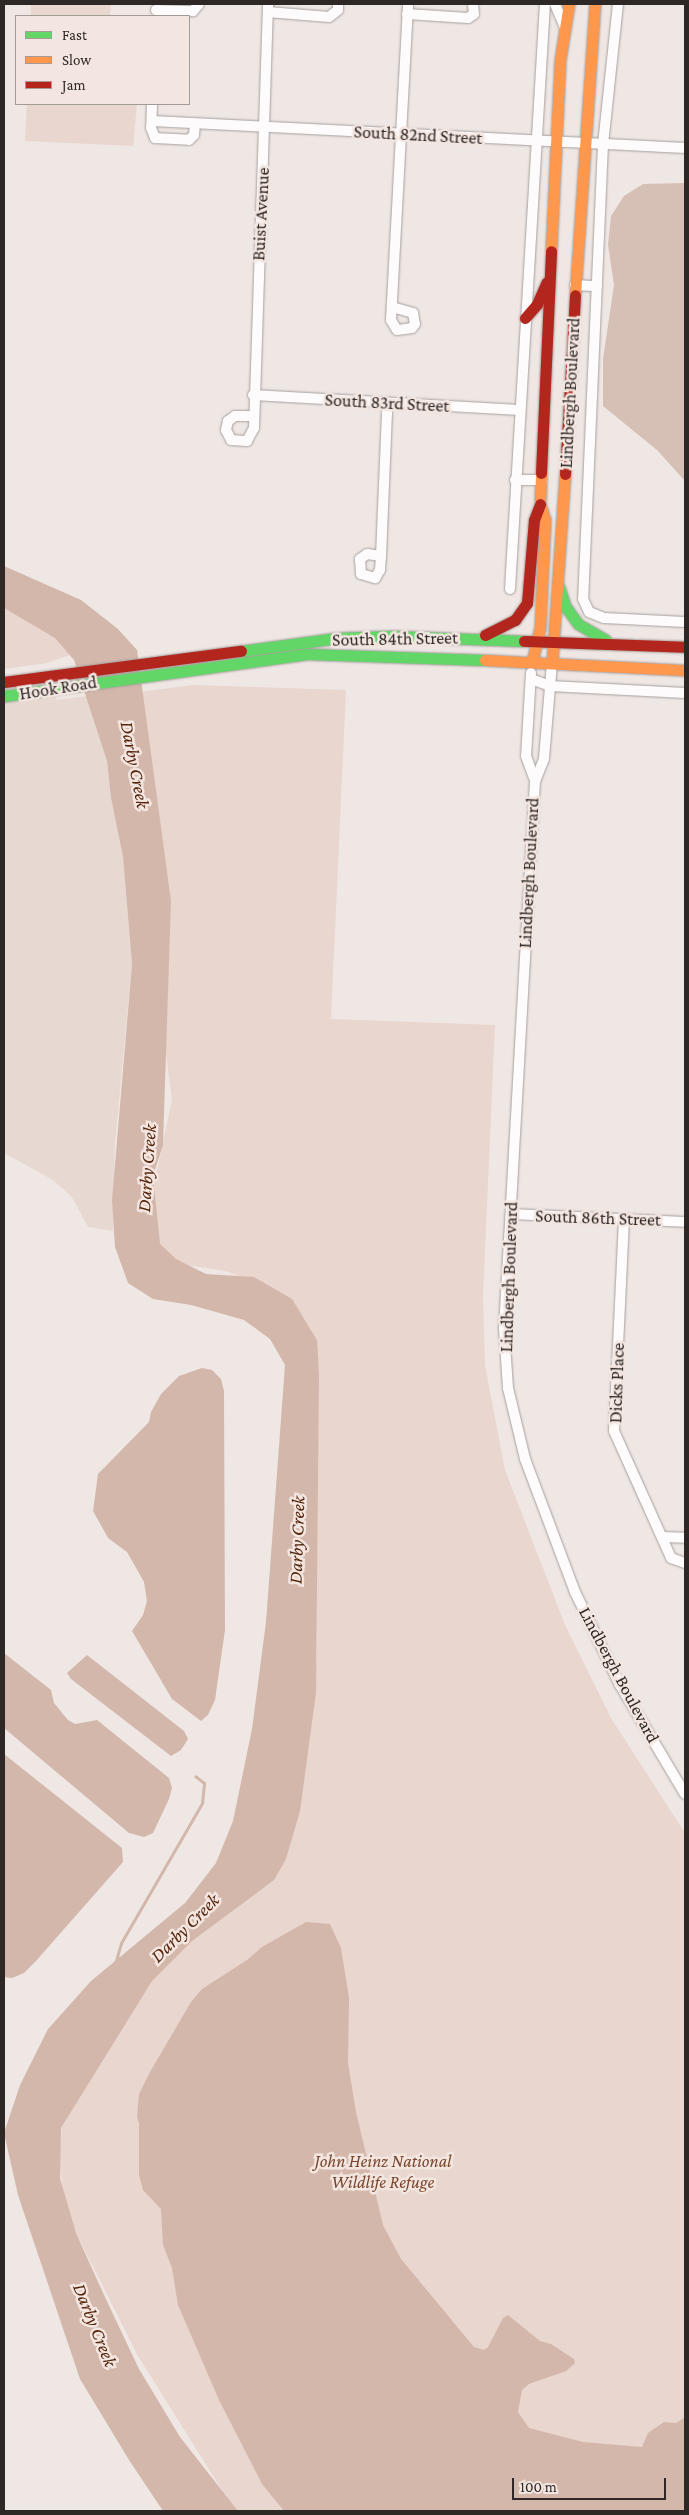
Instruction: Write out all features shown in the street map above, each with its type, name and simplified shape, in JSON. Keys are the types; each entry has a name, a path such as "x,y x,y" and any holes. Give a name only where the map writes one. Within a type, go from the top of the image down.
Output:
{"main road":[{"name":"Lindbergh Boulevard","path":"532,662 537,640 545,520 540,504 558,142 560,60 569,4"},
{"name":"Lindbergh Boulevard","path":"552,663 560,587 582,143 595,4"},
{"path":"525,318 544,293 552,262"},
{"path":"476,638 504,628 523,610 530,593 534,520 540,504"},
{"path":"560,587 565,606 578,624 613,643"},
{"name":"South 84th Street","path":"111,680 167,665 337,638 476,638 685,646"},
{"name":"South 84th Street","path":"106,668 340,653 685,670"},
{"name":"Hook Road","path":"4,682 106,668"},
{"name":"Hook Road","path":"4,696 111,680"}],"street":[{"path":"156,10 192,11 200,4"},
{"path":"268,8 329,17 335,14 338,4"},
{"path":"392,307 407,9 468,18 474,14 474,4"},
{"path":"510,589 534,141 545,4"},
{"path":"555,4 565,29"},
{"name":"Lindbergh Boulevard","path":"618,4 603,144 583,586 586,607 595,616 685,622"},
{"name":"Buist Avenue","path":"253,416 268,8"},
{"path":"152,105 152,135 160,140 192,138 195,124"},
{"name":"South 82nd Street","path":"152,121 685,148"},
{"path":"575,286 597,286"},
{"name":"South 83rd Street","path":"253,396 520,410"},
{"path":"381,556 387,403"},
{"name":"Lindbergh Boulevard","path":"515,480 542,480"},
{"name":"Lindbergh Boulevard","path":"532,662 526,756 535,781"},
{"name":"Lindbergh Boulevard","path":"552,663 544,759 535,781 504,1328 508,1388 525,1459 575,1592 620,1685 685,1794"},
{"path":"531,679 550,686 685,693"},
{"name":"South 86th Street","path":"511,1214 685,1222"},
{"name":"Dicks Place","path":"624,1219 614,1424 616,1438 674,1561 685,1563"},
{"path":"662,1537 685,1538"}],"shaded area":[{"path":"685,183 685,481 657,450 603,406 603,359 614,285 608,245 611,216 624,196 643,184"},
{"path":"63,688 55,700 88,696 107,761 111,798 123,857 132,964 115,1144 113,1231 88,1227 72,1197 53,1180 4,1153 4,696"}],"green space":[{"path":"31,4 111,4 110,15 31,15"},
{"path":"27,105 137,105 133,146 25,141"},
{"path":"4,592 98,645 47,663 4,669"},
{"name":"John Heinz National Wildlife Refuge","path":"193,685 346,690 331,1019 495,1025 483,1296 485,1365 505,1470 565,1625 611,1718 685,1833 685,2511 235,2511 138,2356 68,2217 59,2165 63,2110 90,2047 184,1942 314,1697 317,1653 314,1340 311,1329 289,1301 269,1288 226,1271 186,1265 159,1252 152,1194 172,1100 161,1016 170,892 154,802 139,692"}],"water":[{"name":"Darby Creek","path":"4,566 81,600 118,629 137,650 171,901 163,1145 153,1176 160,1244 176,1259 206,1274 254,1277 292,1299 317,1340 319,1374 316,1693 300,1811 286,1859 274,1880 192,1941 152,1981 61,2128 60,2178 76,2233 104,2295 139,2369 180,2437 238,2511 163,2511 129,2460 80,2379 18,2195 4,2133 20,2085 48,2029 91,1981 185,1903 216,1863 233,1821 252,1729 266,1622 285,1365 270,1339 244,1320 191,1305 153,1299 128,1283 115,1247 112,1200 132,964 123,857 111,798 107,761 74,660 55,638 4,608"},
{"path":"202,1368 212,1370 221,1379 224,1391 225,1630 215,1700 208,1715 201,1721 172,1699 132,1631 143,1615 147,1601 144,1582 127,1552 108,1538 93,1511 98,1474 149,1422 151,1412 161,1394 179,1376"},
{"path":"4,1653 51,1690 54,1703 68,1720 75,1724 97,1720 169,1778 172,1788 169,1799 153,1833 144,1837 129,1833 4,1728"},
{"path":"87,1655 184,1731 188,1739 181,1750 171,1756 71,1679 67,1673"},
{"path":"4,1754 122,1848 123,1862 36,1961 24,1973 12,1978 4,1977"},
{"path":"306,1922 330,1924 341,1948 349,1998 348,2063 356,2112 383,2225 401,2259 474,2347 484,2350 488,2347 503,2318 508,2315 540,2341 551,2344 574,2359 575,2363 566,2371 529,2384 522,2390 518,2412 529,2428 583,2442 642,2447 648,2433 664,2422 676,2423 685,2417 685,2511 284,2511 262,2484 219,2400 178,2305 172,2268 163,2245 161,2209 143,2190 139,2175 139,2123 137,2117 139,2094 150,2072 191,2002 202,1989 247,1960 262,1947"}],"waterway":[{"path":"115,1964 121,1943 202,1803 204,1783 195,1776"}],"traffic: fast":[{"path":"559,587 565,606 578,624 606,640"},
{"path":"241,651 337,638 392,636 524,641"},
{"path":"4,696 307,654 485,660"}],"traffic: slow":[{"path":"551,251 560,60 569,4"},
{"path":"575,295 595,4"},
{"path":"532,662 540,628 545,520 540,504 541,473"},
{"path":"552,663 565,474"},
{"path":"485,660 685,670"}],"traffic: jam":[{"path":"541,473 551,251"},
{"path":"525,318 537,304 547,282"},
{"path":"565,474 575,295"},
{"path":"485,635 515,620 527,603 534,520 540,504"},
{"path":"524,641 685,647"},
{"path":"4,682 241,651"}]}
